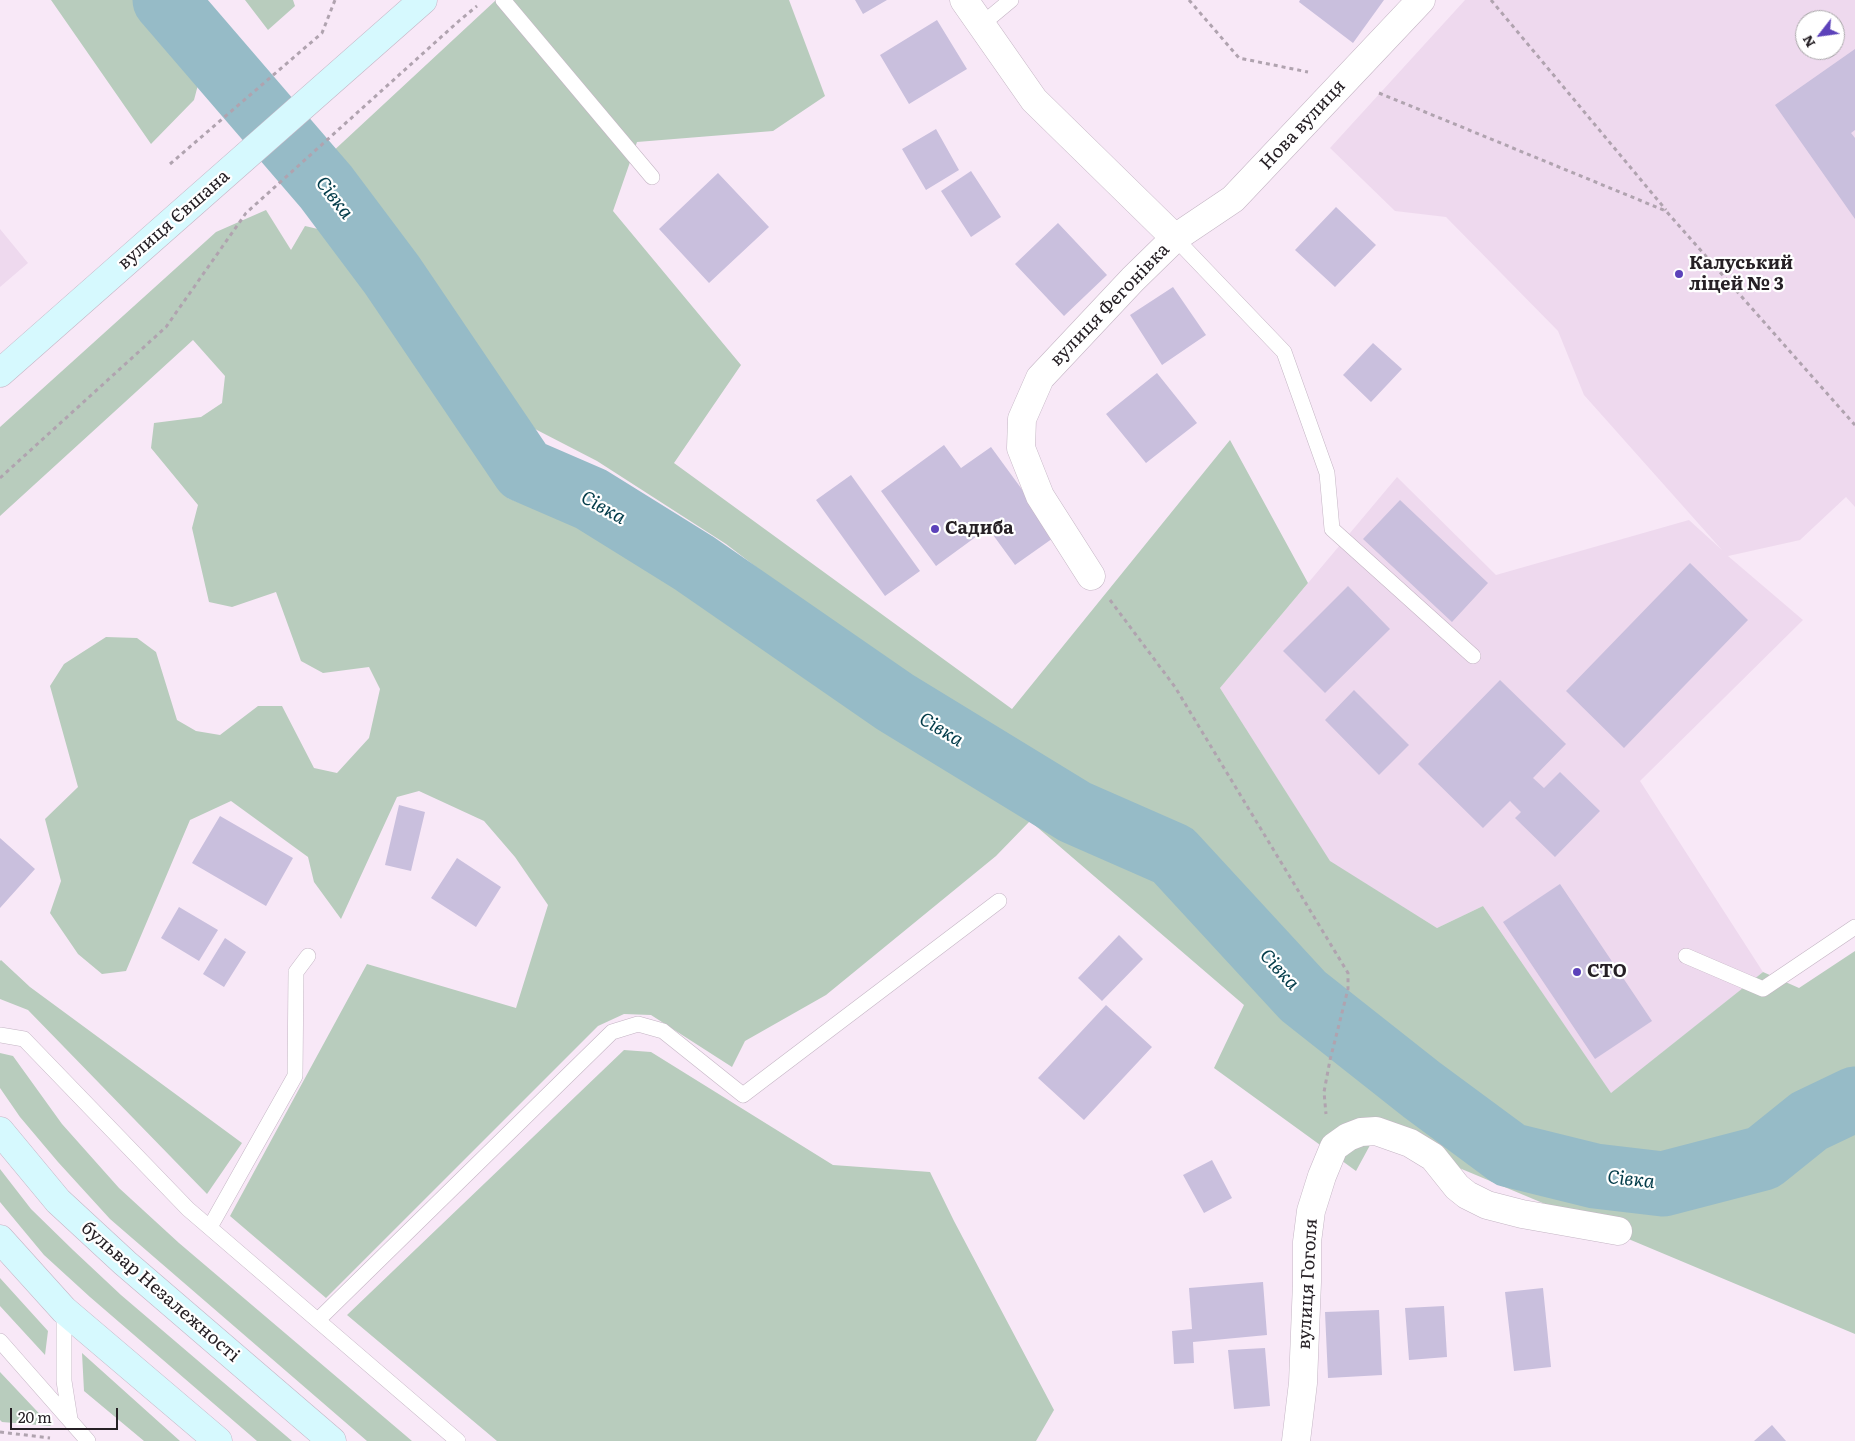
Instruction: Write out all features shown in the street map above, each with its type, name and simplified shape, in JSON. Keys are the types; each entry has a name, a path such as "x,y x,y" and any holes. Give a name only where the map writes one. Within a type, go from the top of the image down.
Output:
{"main road":[{"name":"вулиця Євшана","path":"0,373 423,0"},
{"name":"бульвар Незалежності","path":"0,1131 58,1201 125,1263 332,1441"},
{"path":"0,1239 64,1310 218,1441"}],"street":[{"name":"вулиця Фегонівка","path":"964,0 1034,100 1174,238 1040,378 1022,419 1021,448 1040,496 1092,576"},
{"name":"Нова вулиця","path":"1174,238 1233,199 1421,0"},
{"path":"1334,1148 1348,1137 1361,1132 1376,1131 1410,1143 1433,1158 1457,1187 1467,1195 1487,1204 1522,1214 1618,1231"},
{"name":"вулиця Гоголя","path":"1296,1441 1303,1383 1307,1242 1311,1210 1322,1176 1334,1148"}],"lane":[{"path":"503,0 652,177"},
{"path":"981,25 1011,0"},
{"path":"1174,238 1284,352 1326,473 1332,529 1473,656"},
{"path":"318,1320 612,1032 638,1024 662,1031 742,1095 999,901"},
{"path":"1686,956 1763,989 1855,927"},
{"path":"210,1227 295,1076 296,972 308,956"},
{"path":"0,1035 24,1039 188,1209 458,1441"},
{"path":"64,1310 64,1381 70,1419"},
{"path":"0,1341 88,1441"}],"path":[{"path":"170,164 322,33 335,0"},
{"path":"1189,0 1239,58 1346,79 1666,211"},
{"path":"1491,0 1666,211 1855,425"},
{"path":"0,478 166,327 246,213 479,5"},
{"path":"1092,576 1175,687 1348,972 1348,989 1324,1092 1325,1108 1334,1148"},
{"path":"0,1432 52,1438"}],"shaded area":[{"path":"1465,0 1855,0 1855,507 1846,497 1800,540 1728,556 1803,620 1640,781 1763,972 1611,1094 1483,906 1437,928 1330,862 1220,688 1397,477 1496,575 1689,520 1722,550 1584,395 1558,331 1446,217 1395,211 1330,148"},
{"path":"0,229 28,263 0,287"}],"green space":[{"path":"51,0 146,0 203,66 194,100 151,144"},
{"path":"245,0 293,0 295,6 268,30"},
{"path":"496,0 789,0 825,96 773,131 637,142 613,211 741,365 674,463 1012,709 1230,440 1308,583 1220,688 1330,861 1437,928 1483,906 1611,1093 1763,972 1799,988 1855,951 1855,1334 1433,1157 1375,1136 1356,1171 1214,1068 1244,1005 1030,821 996,856 826,995 745,1041 732,1067 651,1015 624,1014 598,1026 326,1298 230,1216 367,964 516,1008 548,905 515,857 484,821 419,791 397,797 341,919 314,882 308,857 231,801 190,820 126,971 102,974 78,954 50,913 61,881 45,819 78,787 50,686 64,664 106,637 137,638 156,652 177,720 196,731 220,735 258,706 282,706 314,768 337,773 369,738 380,689 369,667 323,673 301,661 276,592 232,607 209,602 192,528 198,505 151,448 154,423 201,417 222,403 225,376 193,340 0,516 0,427 216,232 266,210 291,250 305,226 344,235 508,498 635,550 725,618 1030,820 1018,747 925,696 726,544 597,461 535,429 368,202 329,155"},
{"path":"1,960 30,987 242,1143 207,1194 28,1010 0,999"},
{"path":"624,1050 651,1052 833,1165 930,1172 1054,1410 1036,1441 497,1441 347,1315"},
{"path":"0,1053 13,1056 62,1124 119,1188 179,1243 412,1441 367,1441 110,1219 20,1117 0,1088"},
{"path":"0,1169 31,1209 121,1295 292,1441 257,1441 44,1255 0,1202"},
{"path":"0,1278 48,1331 45,1355 0,1306"},
{"path":"82,1353 180,1441 144,1441 84,1391"},
{"path":"0,1372 51,1426 2,1422 0,1420"}],"building":[{"path":"855,0 887,0 863,14"},
{"path":"1300,0 1384,0 1353,43 1299,2"},
{"path":"937,20 967,69 909,104 880,55"},
{"path":"1855,49 1855,130 1851,133 1855,138 1855,219 1775,105 1839,60 1845,60 1845,56"},
{"path":"936,129 959,170 926,190 902,149"},
{"path":"971,171 1001,217 971,237 941,191"},
{"path":"718,173 769,227 709,283 659,229"},
{"path":"1336,207 1376,245 1335,287 1295,250"},
{"path":"1058,223 1107,275 1064,316 1015,264"},
{"path":"1173,287 1206,335 1162,365 1130,315"},
{"path":"1373,343 1402,369 1371,402 1343,375"},
{"path":"1157,373 1197,423 1146,463 1106,414"},
{"path":"944,445 961,468 991,447 1056,536 1015,565 988,528 936,566 881,491"},
{"path":"851,475 920,571 885,596 816,500"},
{"path":"1400,500 1488,583 1452,622 1363,539"},
{"path":"1690,563 1748,620 1624,748 1566,691"},
{"path":"1348,586 1390,629 1325,693 1283,651"},
{"path":"1500,680 1566,744 1533,778 1544,788 1560,772 1600,811 1555,857 1515,818 1521,812 1510,801 1483,828 1418,764"},
{"path":"1354,690 1409,745 1379,775 1325,720"},
{"path":"399,805 425,812 411,871 385,865"},
{"path":"220,816 293,858 266,906 192,863"},
{"path":"0,838 35,869 0,908"},
{"path":"457,858 501,887 476,927 431,898"},
{"name":"СТО","path":"1560,884 1652,1021 1595,1059 1503,922"},
{"path":"179,907 218,930 199,961 161,938"},
{"path":"1119,935 1143,959 1102,1001 1078,978"},
{"path":"225,938 246,952 224,987 203,974"},
{"path":"1106,1005 1152,1047 1084,1120 1038,1078"},
{"path":"1212,1160 1232,1198 1204,1213 1183,1175"},
{"path":"1263,1282 1267,1335 1193,1342 1194,1363 1174,1364 1172,1331 1192,1329 1189,1288"},
{"path":"1543,1288 1551,1367 1514,1371 1505,1292"},
{"path":"1444,1306 1447,1357 1409,1360 1405,1308"},
{"path":"1379,1310 1382,1375 1328,1378 1325,1312"},
{"path":"1265,1348 1270,1406 1234,1409 1228,1350"},
{"path":"1772,1425 1786,1441 1754,1441"}],"waterway":[{"name":"Сівка","path":"165,0 326,187 392,275 524,470 591,499 694,563 895,702 1075,812 1173,855 1303,996 1422,1090 1510,1155 1595,1176 1663,1184 1763,1158 1809,1121 1855,1099"}],"place":[{"name":"Калуський ліцей № 3","path":"1679,274"},
{"name":"Садиба","path":"935,529"},
{"name":"СТО","path":"1577,972"}]}
